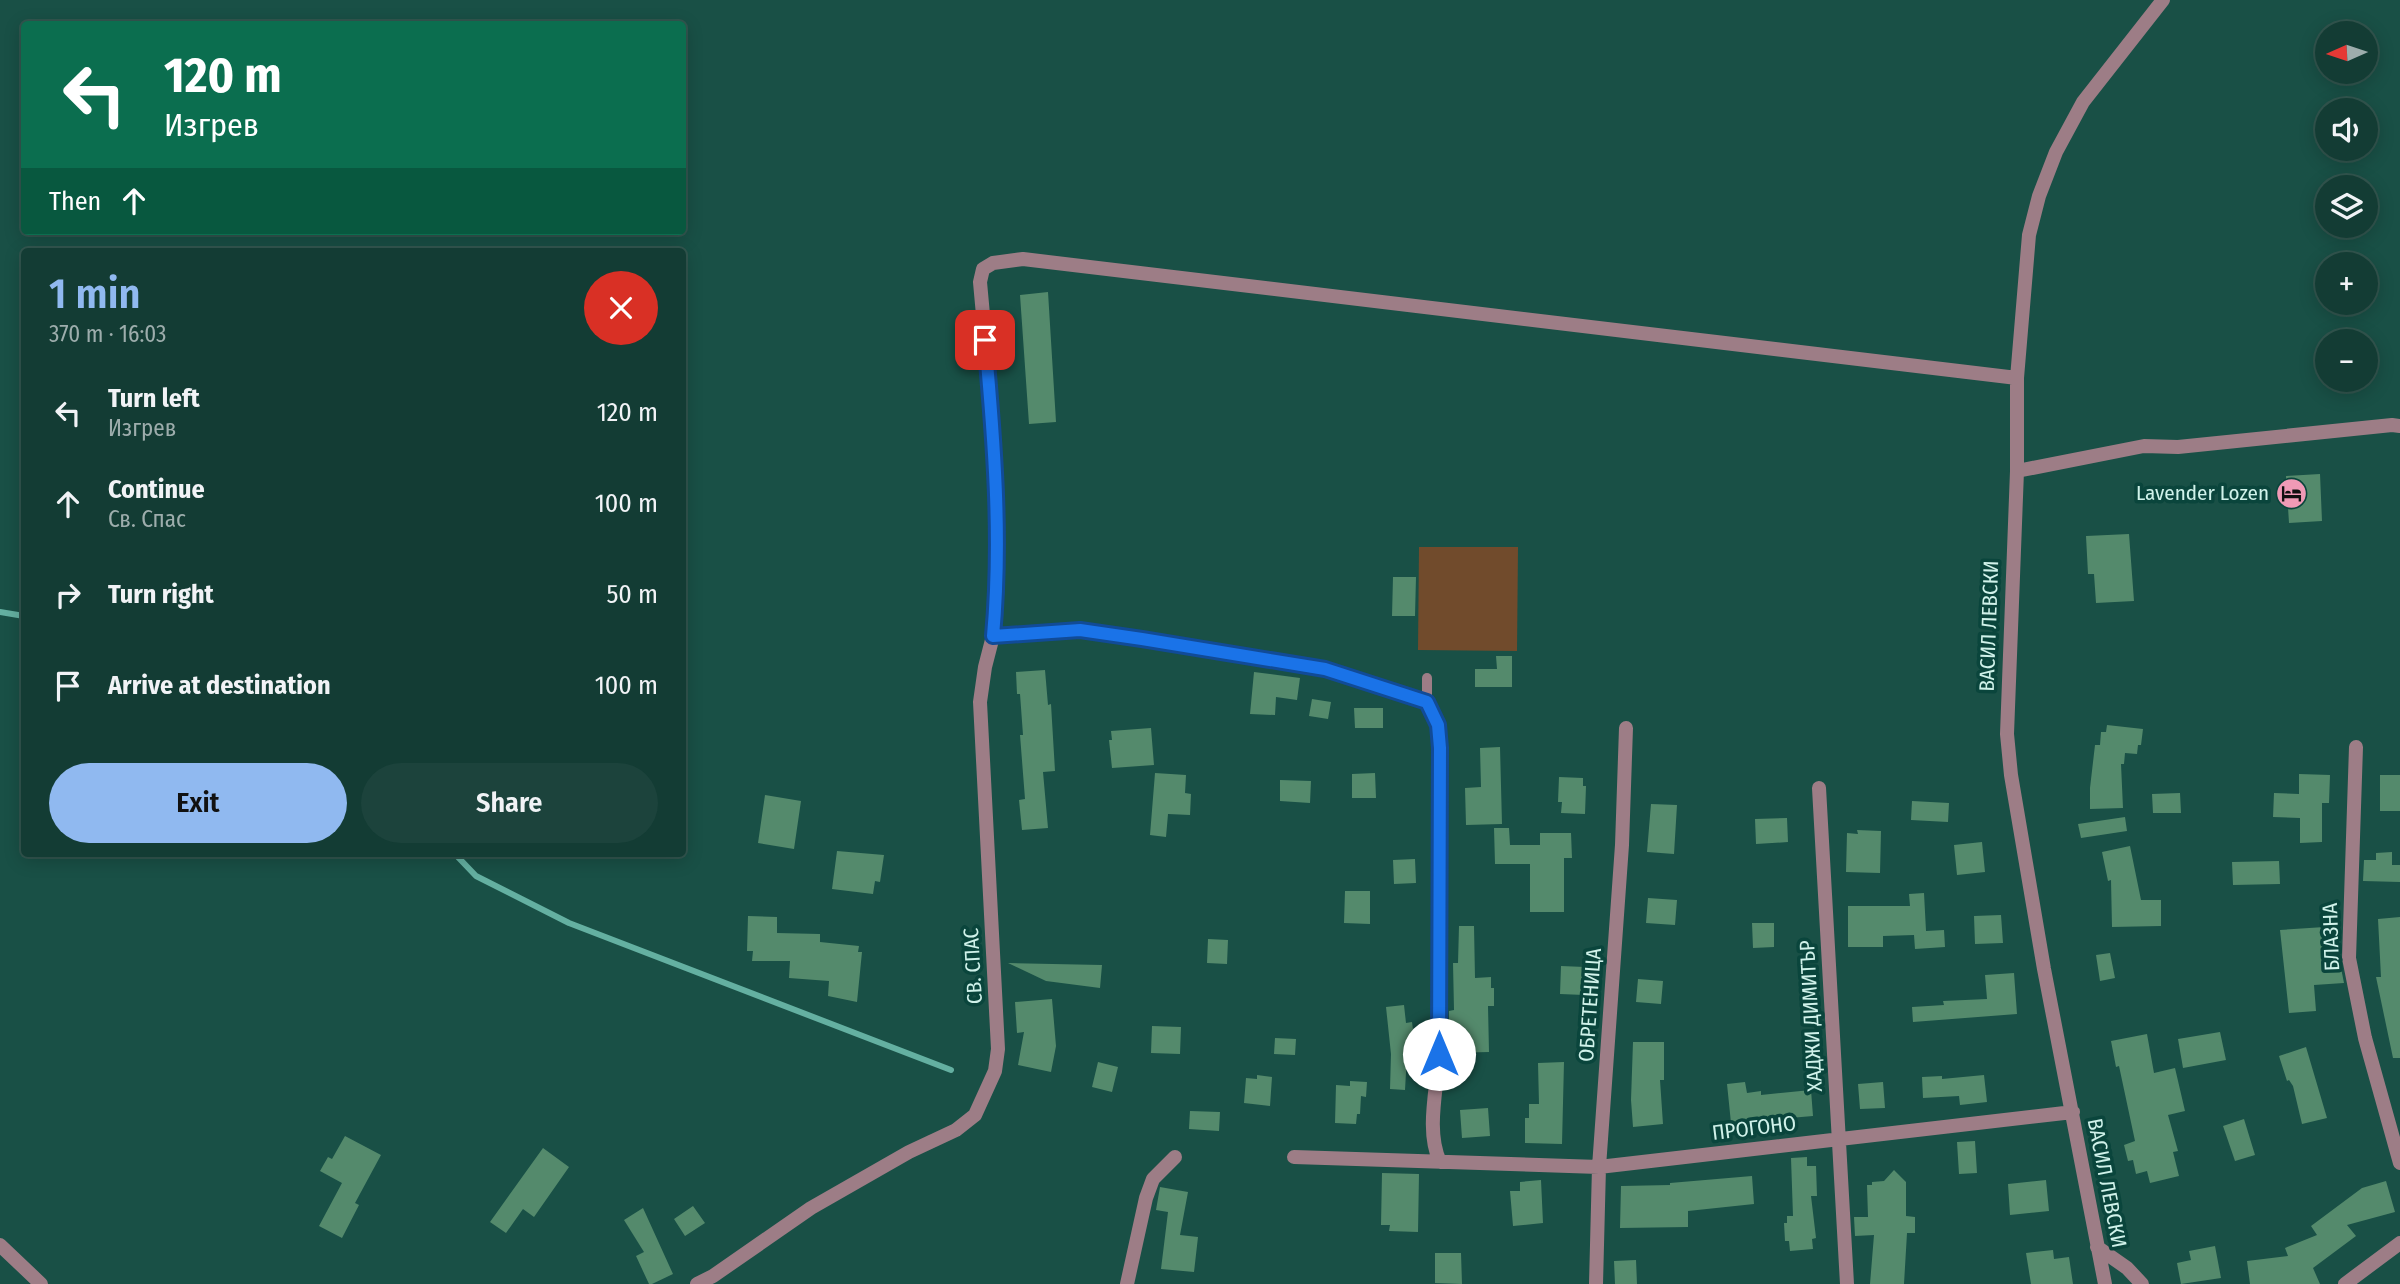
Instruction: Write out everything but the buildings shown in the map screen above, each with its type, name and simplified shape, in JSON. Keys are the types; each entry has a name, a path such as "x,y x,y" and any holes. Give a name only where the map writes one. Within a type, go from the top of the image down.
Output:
{"street":[{"name":"ВАСИЛ ЛЕВСКИ","path":"2105,1284 2041,956 2011,775 2007,734 2017,471 2017,378 2029,235 2039,196 2056,152 2083,103 2163,0"},
{"name":"СВ. СПАС","path":"697,1284 713,1276 811,1208 909,1152 956,1130 975,1115 995,1071 998,1049 980,702 993,636 997,587 993,436 980,282 983,270 993,263 1023,259 2017,378"},
{"path":"2017,471 2144,446 2178,447 2400,426"},
{"path":"993,636 1080,630 1142,639 1325,669 1427,702 1438,725 1440,748 1439,1054 1433,1130 1434,1149 1440,1162"},
{"name":"ОБРЕТЕНИЦА","path":"1597,1284 1599,1167 1622,845 1626,728"},
{"name":"БЛАЗНА","path":"2356,747 2349,958 2365,1038 2400,1163"},
{"name":"ХАДЖИ ДИМИТЪР","path":"1819,788 1847,1284"},
{"name":"ПРОГОНО","path":"1294,1157 1599,1167 2073,1112"},
{"path":"1128,1284 1146,1198 1153,1179 1175,1157"},
{"path":"2346,1284 2400,1244"},
{"path":"0,1245 41,1284"},
{"path":"2097,1247 2127,1268 2142,1284"}],"lane":[{"path":"1427,678 1427,702"}],"shaded area":[{"path":"1419,547 1518,547 1517,651 1418,650"}],"waterway":[{"path":"0,612 21,616"},
{"path":"458,857 476,876 569,923 951,1070"}],"place":[{"name":"Lavender Lozen","path":"2292,493"}],"route":[{"path":"985,340 994,461 997,587 993,636 1080,630 1142,639 1325,669 1427,702 1438,725 1440,748 1439,1054"}]}
